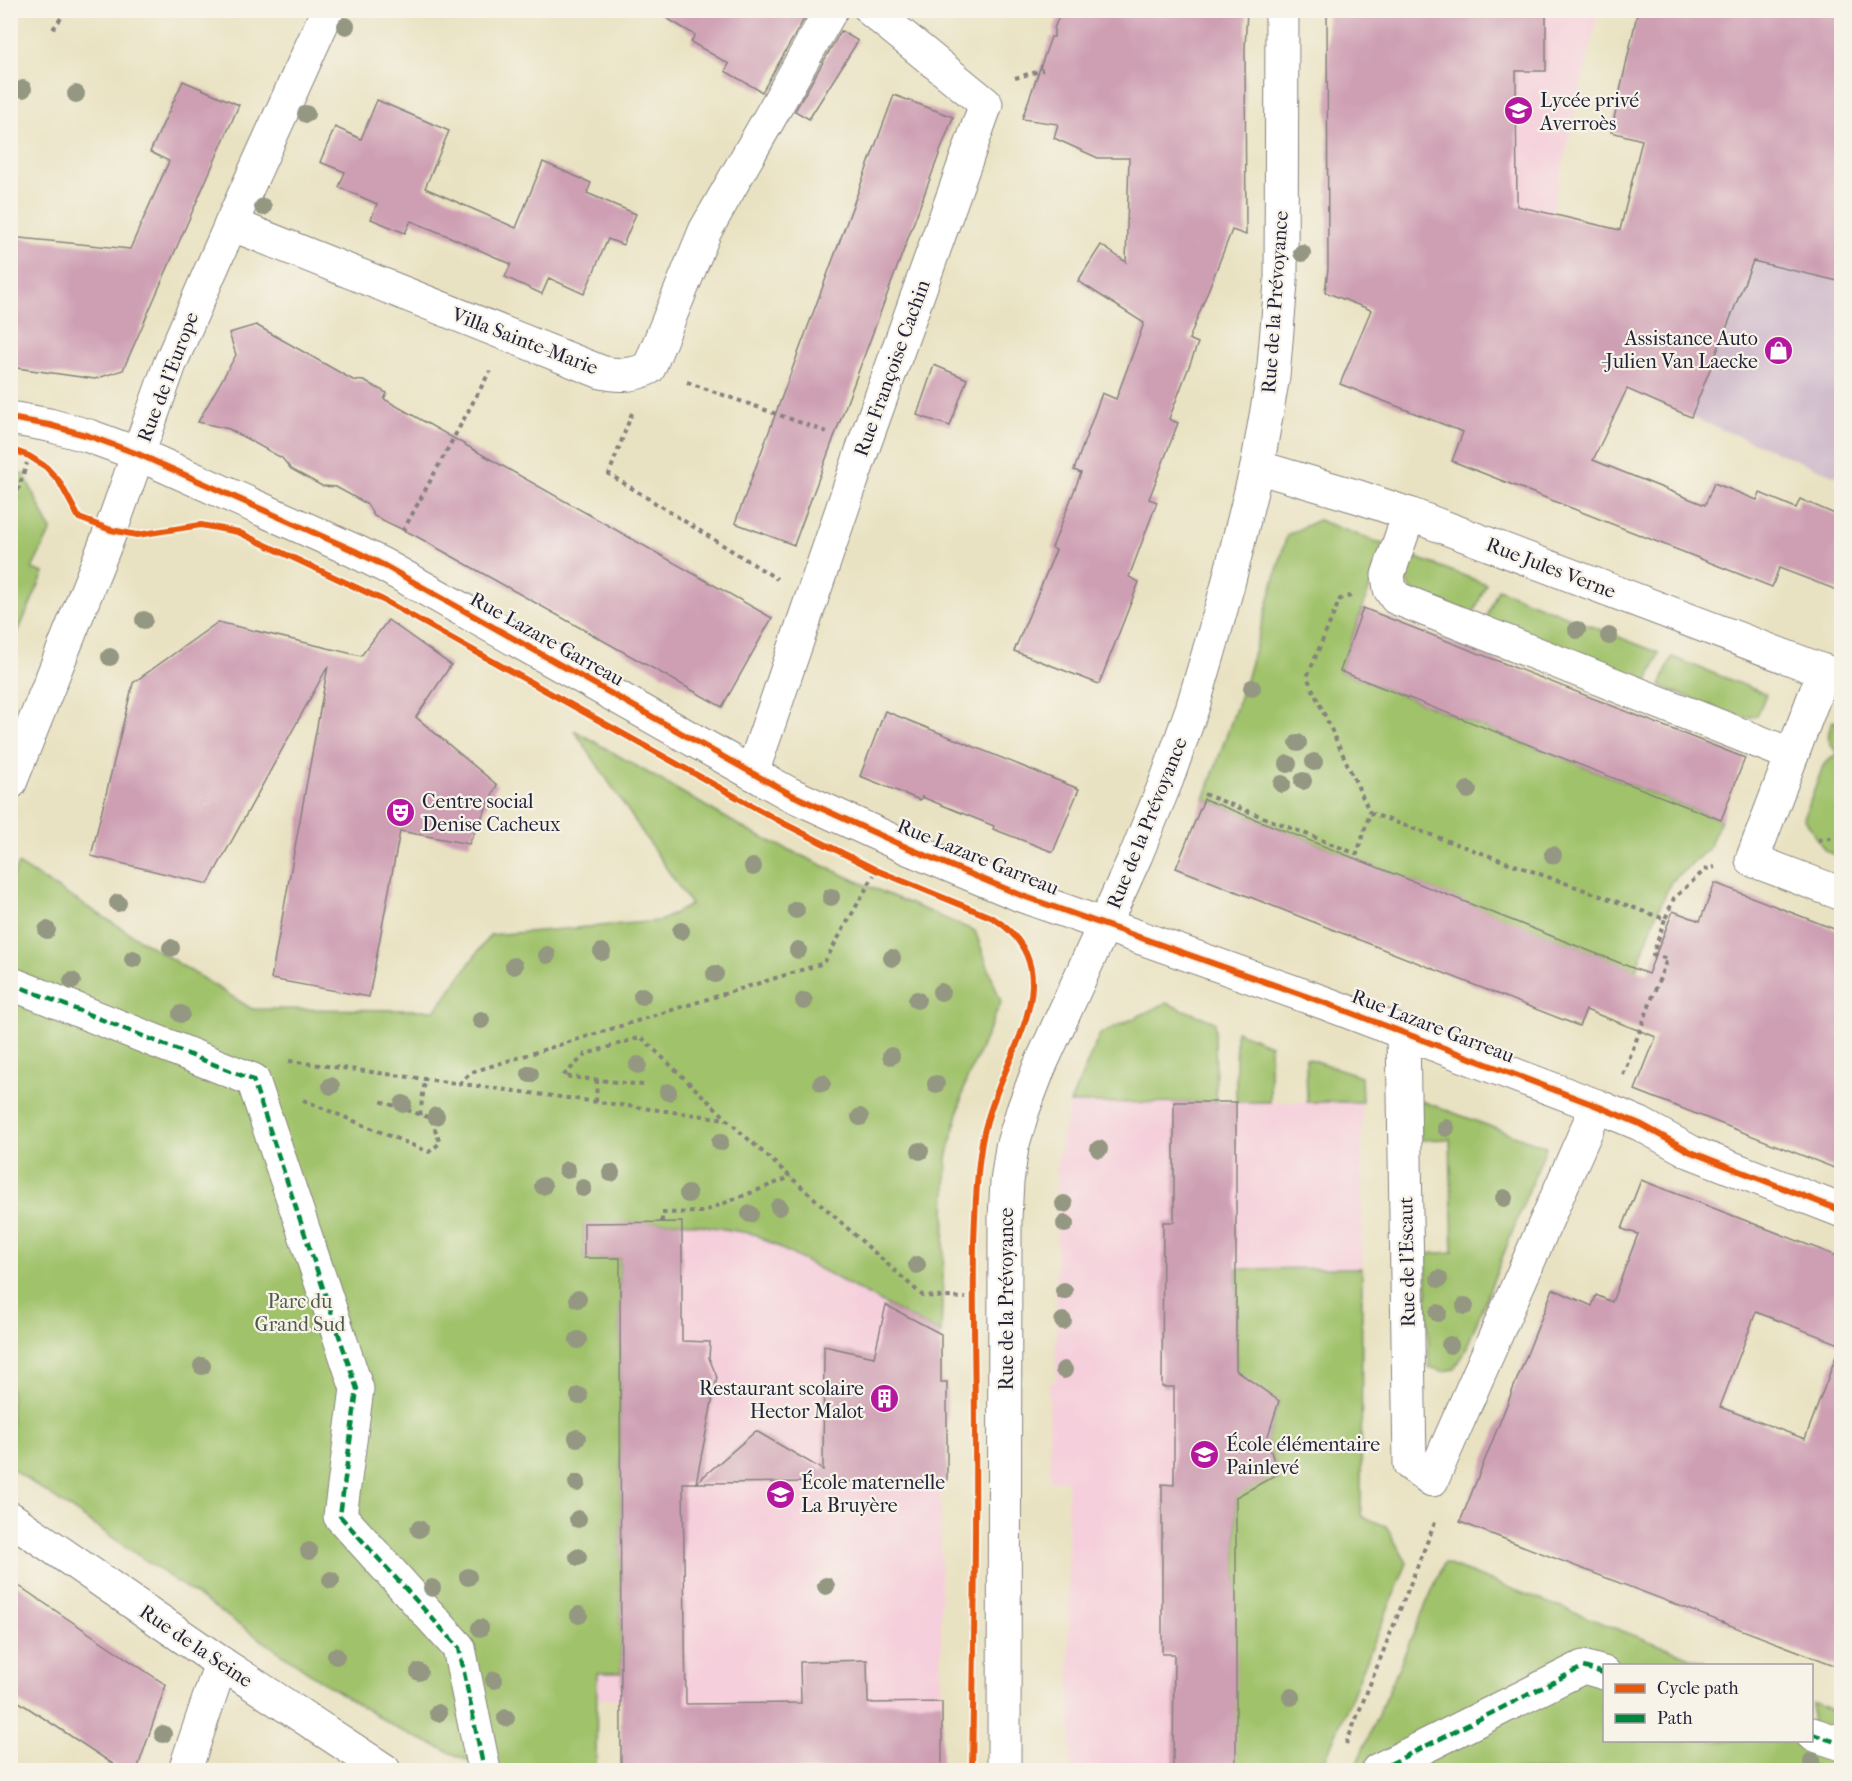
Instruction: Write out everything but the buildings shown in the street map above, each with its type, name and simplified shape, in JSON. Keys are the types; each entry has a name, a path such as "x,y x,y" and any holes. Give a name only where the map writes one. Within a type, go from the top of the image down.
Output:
{"street":[{"name":"Rue de l'Europe","path":"10,783 111,530 170,364 328,10"},
{"path":"649,368 705,231 831,10"},
{"name":"Rue Françoise Cachin","path":"752,773 810,599 986,104 871,10"},
{"name":"Rue de la Prévoyance","path":"1004,1770 1006,1182 1012,1147 1039,1068 1105,924 1167,779 1211,644 1257,467 1273,376 1281,283 1282,10"},
{"name":"Villa Sainte-Marie","path":"231,224 601,372 619,376 636,374 649,368"},
{"name":"Rue Lazare Garreau","path":"10,418 49,425 89,436 138,454 385,566 752,773 831,813 967,874 1403,1032 1604,1108 1640,1124 1691,1152 1842,1212"},
{"name":"Rue Jules Verne","path":"1257,467 1307,480 1409,514 1833,674"},
{"path":"1409,514 1388,575 1390,589 1396,598 1792,755"},
{"path":"1833,674 1792,755 1752,860 1842,894"},
{"path":"10,983 253,1080 357,1389 340,1516 459,1648 484,1770"},
{"name":"Rue de l'Escaut","path":"1403,1032 1410,1464 1432,1480"},
{"path":"1432,1480 1604,1108"},
{"name":"Rue de la Seine","path":"10,1518 221,1664 384,1770"},
{"path":"185,1770 221,1664"},
{"path":"1378,1770 1583,1667 1603,1672"},
{"path":"1813,1734 1842,1744"}],"path":[{"path":"53,29 67,10"},
{"path":"385,566 509,336"},
{"path":"810,599 609,474 649,368 864,445"},
{"path":"10,504 13,505 29,456 38,461"},
{"path":"1167,779 1357,854 1370,813 1307,677 1340,599 1390,589"},
{"path":"1370,813 1665,919"},
{"path":"1604,1108 1667,959 1653,954 1674,898 1706,869 1752,860"},
{"path":"459,1084 472,1072 824,963 876,870"},
{"path":"643,1085 563,1076 586,1054 641,1037 726,1119 923,1296 973,1299"},
{"path":"253,1080 279,1060 726,1119"},
{"path":"253,1080 429,1152 440,1143 431,1119 377,1100"},
{"path":"420,1115 425,1080"},
{"path":"596,1102 597,1080"},
{"path":"662,1222 662,1213 702,1212 791,1177"},
{"path":"1344,1748 1437,1515 1432,1480"}],"shaded area":[{"name":"Lycée privé Averroès","path":"1463,11 1599,11 1551,214 1712,252 1651,400 1328,269 1328,213 1463,212"},
{"name":"Assistance Auto -Julien Van Laecke","path":"1753,261 1841,282 1841,478 1691,417"},
{"name":"École élémentaire Painlevé","path":"1362,1102 1361,1516 1236,1769 1071,1770 1067,1481 1050,1480 1049,1431 1049,1383 1056,1382 1057,1163 1070,1103"},
{"name":"École maternelle La Bruyère","path":"682,1222 754,1234 941,1334 941,1382 947,1382 947,1481 940,1482 942,1770 621,1699 598,1699 597,1673 621,1673 620,1259 584,1258 584,1223"}],"green space":[{"path":"11,473 24,474 51,530 32,569 44,573 11,648"},
{"path":"1318,520 1385,545 1340,671 1721,820 1708,849 1671,882 1636,970 1204,799 1246,680 1287,535"},
{"path":"1409,555 1486,584 1473,615 1413,591 1401,574"},
{"path":"1498,589 1659,653 1648,682 1486,619"},
{"path":"1672,657 1766,694 1757,716 1742,718 1660,686"},
{"path":"1833,721 1841,724 1841,857 1825,851 1804,818 1823,766 1837,753 1829,738 1829,730"},
{"name":"Parc du Grand Sud","path":"574,730 752,833 868,886 975,931 1001,1002 965,1084 947,1158 941,1334 754,1234 682,1222 584,1224 584,1258 620,1258 621,1673 597,1673 596,1770 489,1770 396,1728 326,1684 11,1468 10,883 18,864 252,1009 436,1010 490,935 660,921 691,905"},
{"path":"1166,1003 1215,1022 1216,1102 1070,1103 1100,1034"},
{"path":"1236,1031 1270,1045 1270,1102 1236,1102"},
{"path":"1306,1058 1361,1076 1362,1102 1307,1102"},
{"path":"1419,1100 1546,1147 1464,1354 1454,1369 1443,1371 1429,1367 1426,1254 1453,1252 1450,1139 1421,1140"},
{"path":"1362,1268 1361,1516 1386,1526 1407,1563 1321,1770 1203,1770 1235,1769 1236,1493 1278,1473 1267,1439 1279,1401 1236,1376 1237,1269"},
{"path":"1444,1563 1709,1664 1603,1664 1603,1742 1813,1742 1813,1703 1841,1715 1841,1770 1354,1770"}],"marked path":[{"path":"10,983 253,1080 357,1389 340,1516 459,1648 484,1770"},
{"path":"1378,1770 1583,1667 1603,1673"},
{"path":"1813,1734 1842,1744"}],"cycle path":[{"path":"10,418 49,425 89,436 138,454 355,551 790,794 908,848 1023,896 1325,1003 1597,1106 1640,1124 1691,1152 1842,1211"},
{"path":"10,449 29,456 46,467 59,481 79,518 111,530 137,535 201,525 238,532 383,600 783,823 876,870 993,918 1014,936 1027,955 1032,976 1031,997 1026,1020 996,1095 982,1140 975,1208 975,1560 972,1770"}],"place":[{"name":"Lycée privé Averroès","path":"1519,111"},
{"name":"Assistance Auto -Julien Van Laecke","path":"1779,350"},
{"name":"Centre social Denise Cacheux","path":"401,812"},
{"name":"Restaurant scolaire Hector Malot","path":"885,1399"},
{"name":"École élémentaire Painlevé","path":"1205,1455"},
{"name":"École maternelle La Bruyère","path":"780,1494"}]}
